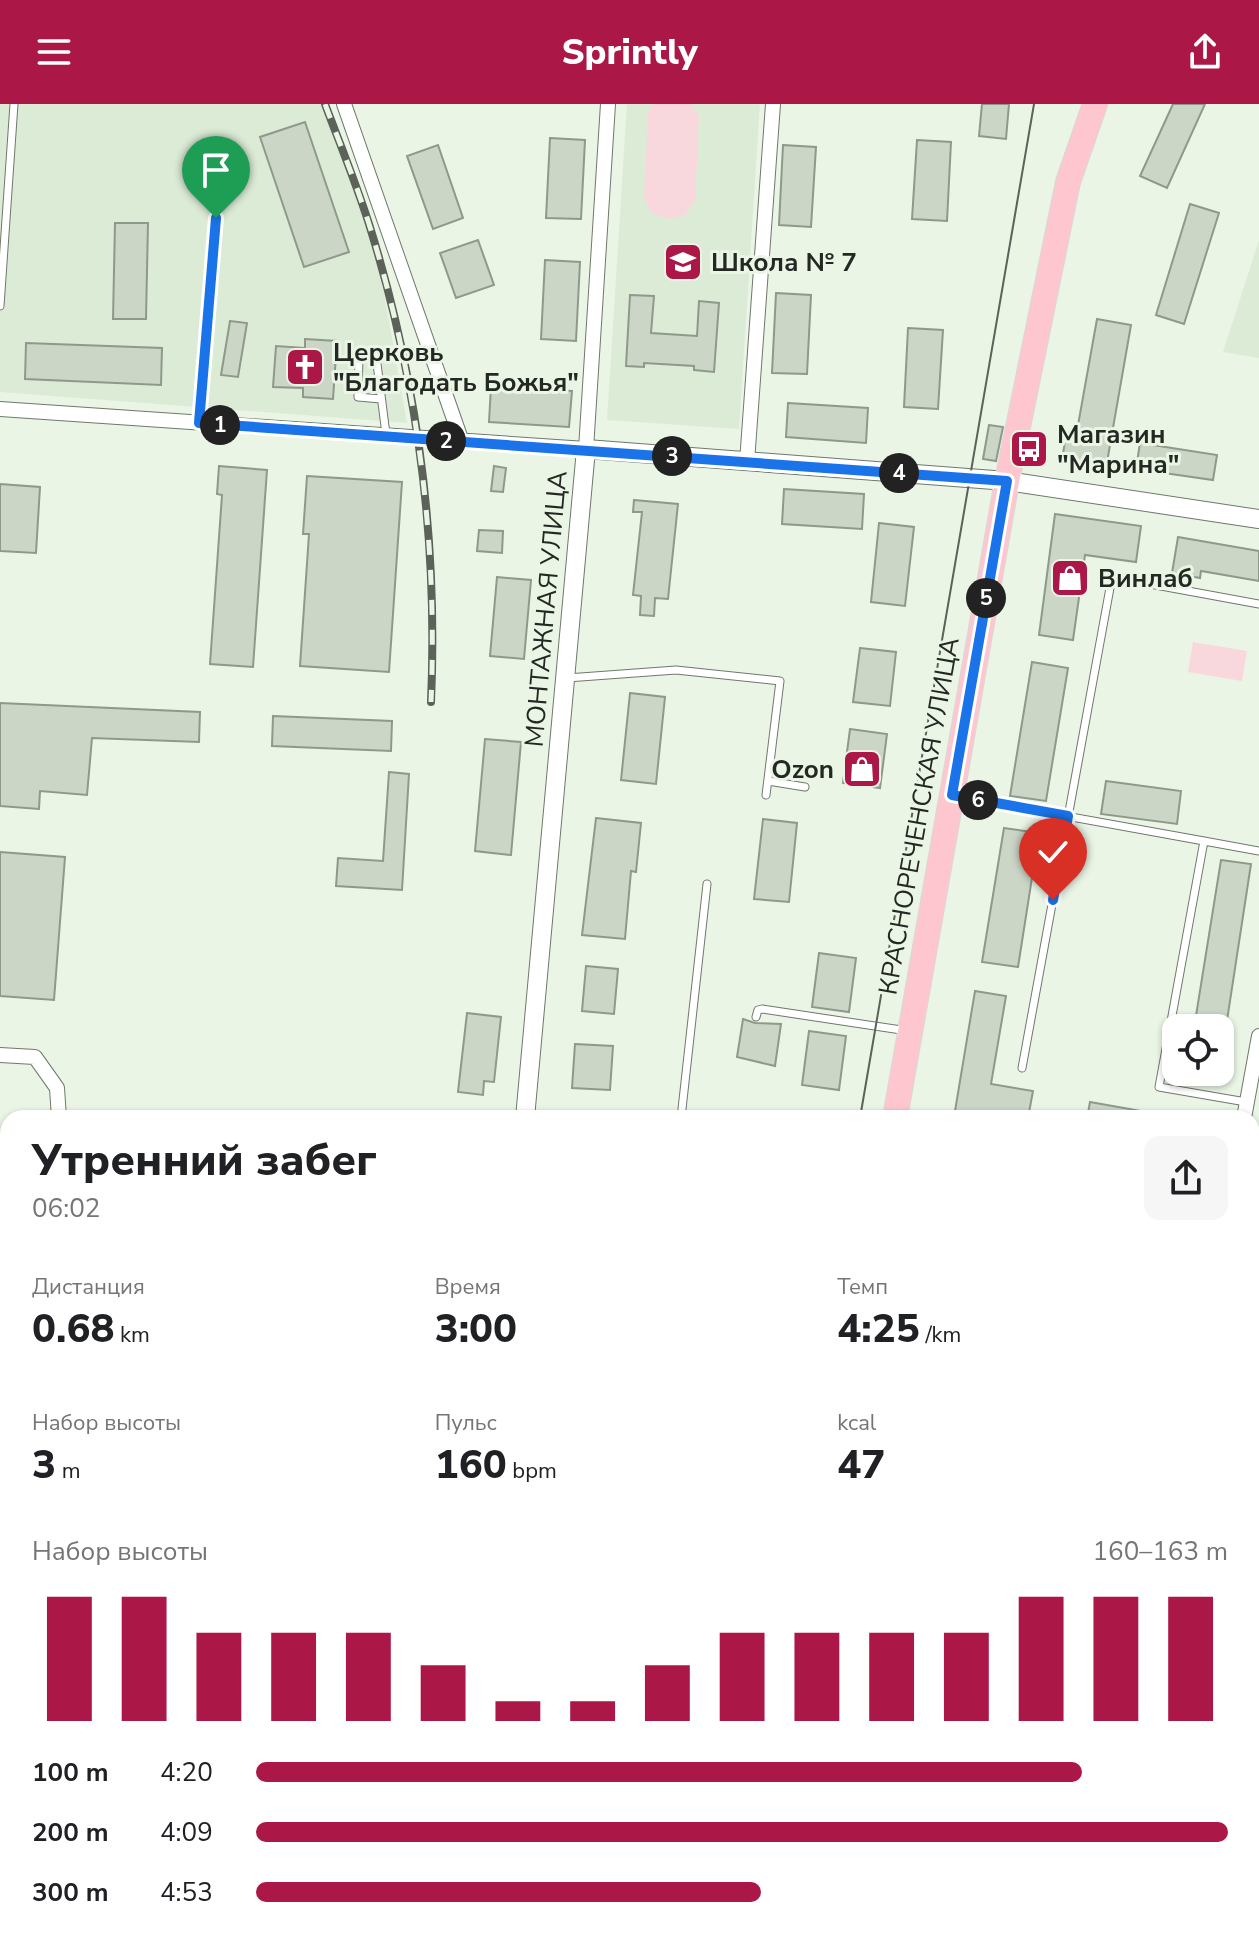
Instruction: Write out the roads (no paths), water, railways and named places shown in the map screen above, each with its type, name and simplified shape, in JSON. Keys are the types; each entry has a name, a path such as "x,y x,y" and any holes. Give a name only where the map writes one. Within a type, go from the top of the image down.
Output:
{"main road":[{"name":"КРАСНОРЕЧЕНСКАЯ УЛИЦА","path":"896,1110 1007,481 1068,182 1095,104"}],"street":[{"path":"344,104 462,442"},
{"name":"МОНТАЖНАЯ УЛИЦА","path":"526,1110 586,449 608,104"},
{"path":"747,462 773,104"},
{"path":"0,409 1007,481 1259,519"},
{"path":"1246,1110 1259,1036"},
{"path":"0,1055 35,1057 57,1088 58,1110"}],"lane":[{"path":"0,306 14,104"},
{"path":"199,423 216,218"},
{"path":"381,399 358,397 359,355 376,356 386,436"},
{"path":"1022,1068 1112,577 1259,604"},
{"path":"567,678 676,670 780,681 766,795"},
{"path":"768,781 805,787"},
{"path":"952,795 1259,851"},
{"path":"1204,841 1159,1087 1247,1102"},
{"path":"682,1110 707,884"},
{"path":"756,1017 758,1010 762,1009 910,1031"}],"tram line":[{"path":"861,1110 1034,104"}],"railway":[{"path":"325,104 369,224 386,282 412,400 421,460 431,581 431,702"}],"place":[{"name":"Школа № 7","path":"683,262"},
{"name":"Церковь \"Благодать Божья\"","path":"305,367"},
{"name":"Магазин \"Марина\"","path":"1029,449"},
{"name":"Винлаб","path":"1070,578"},
{"name":"Ozon","path":"862,769"}]}
